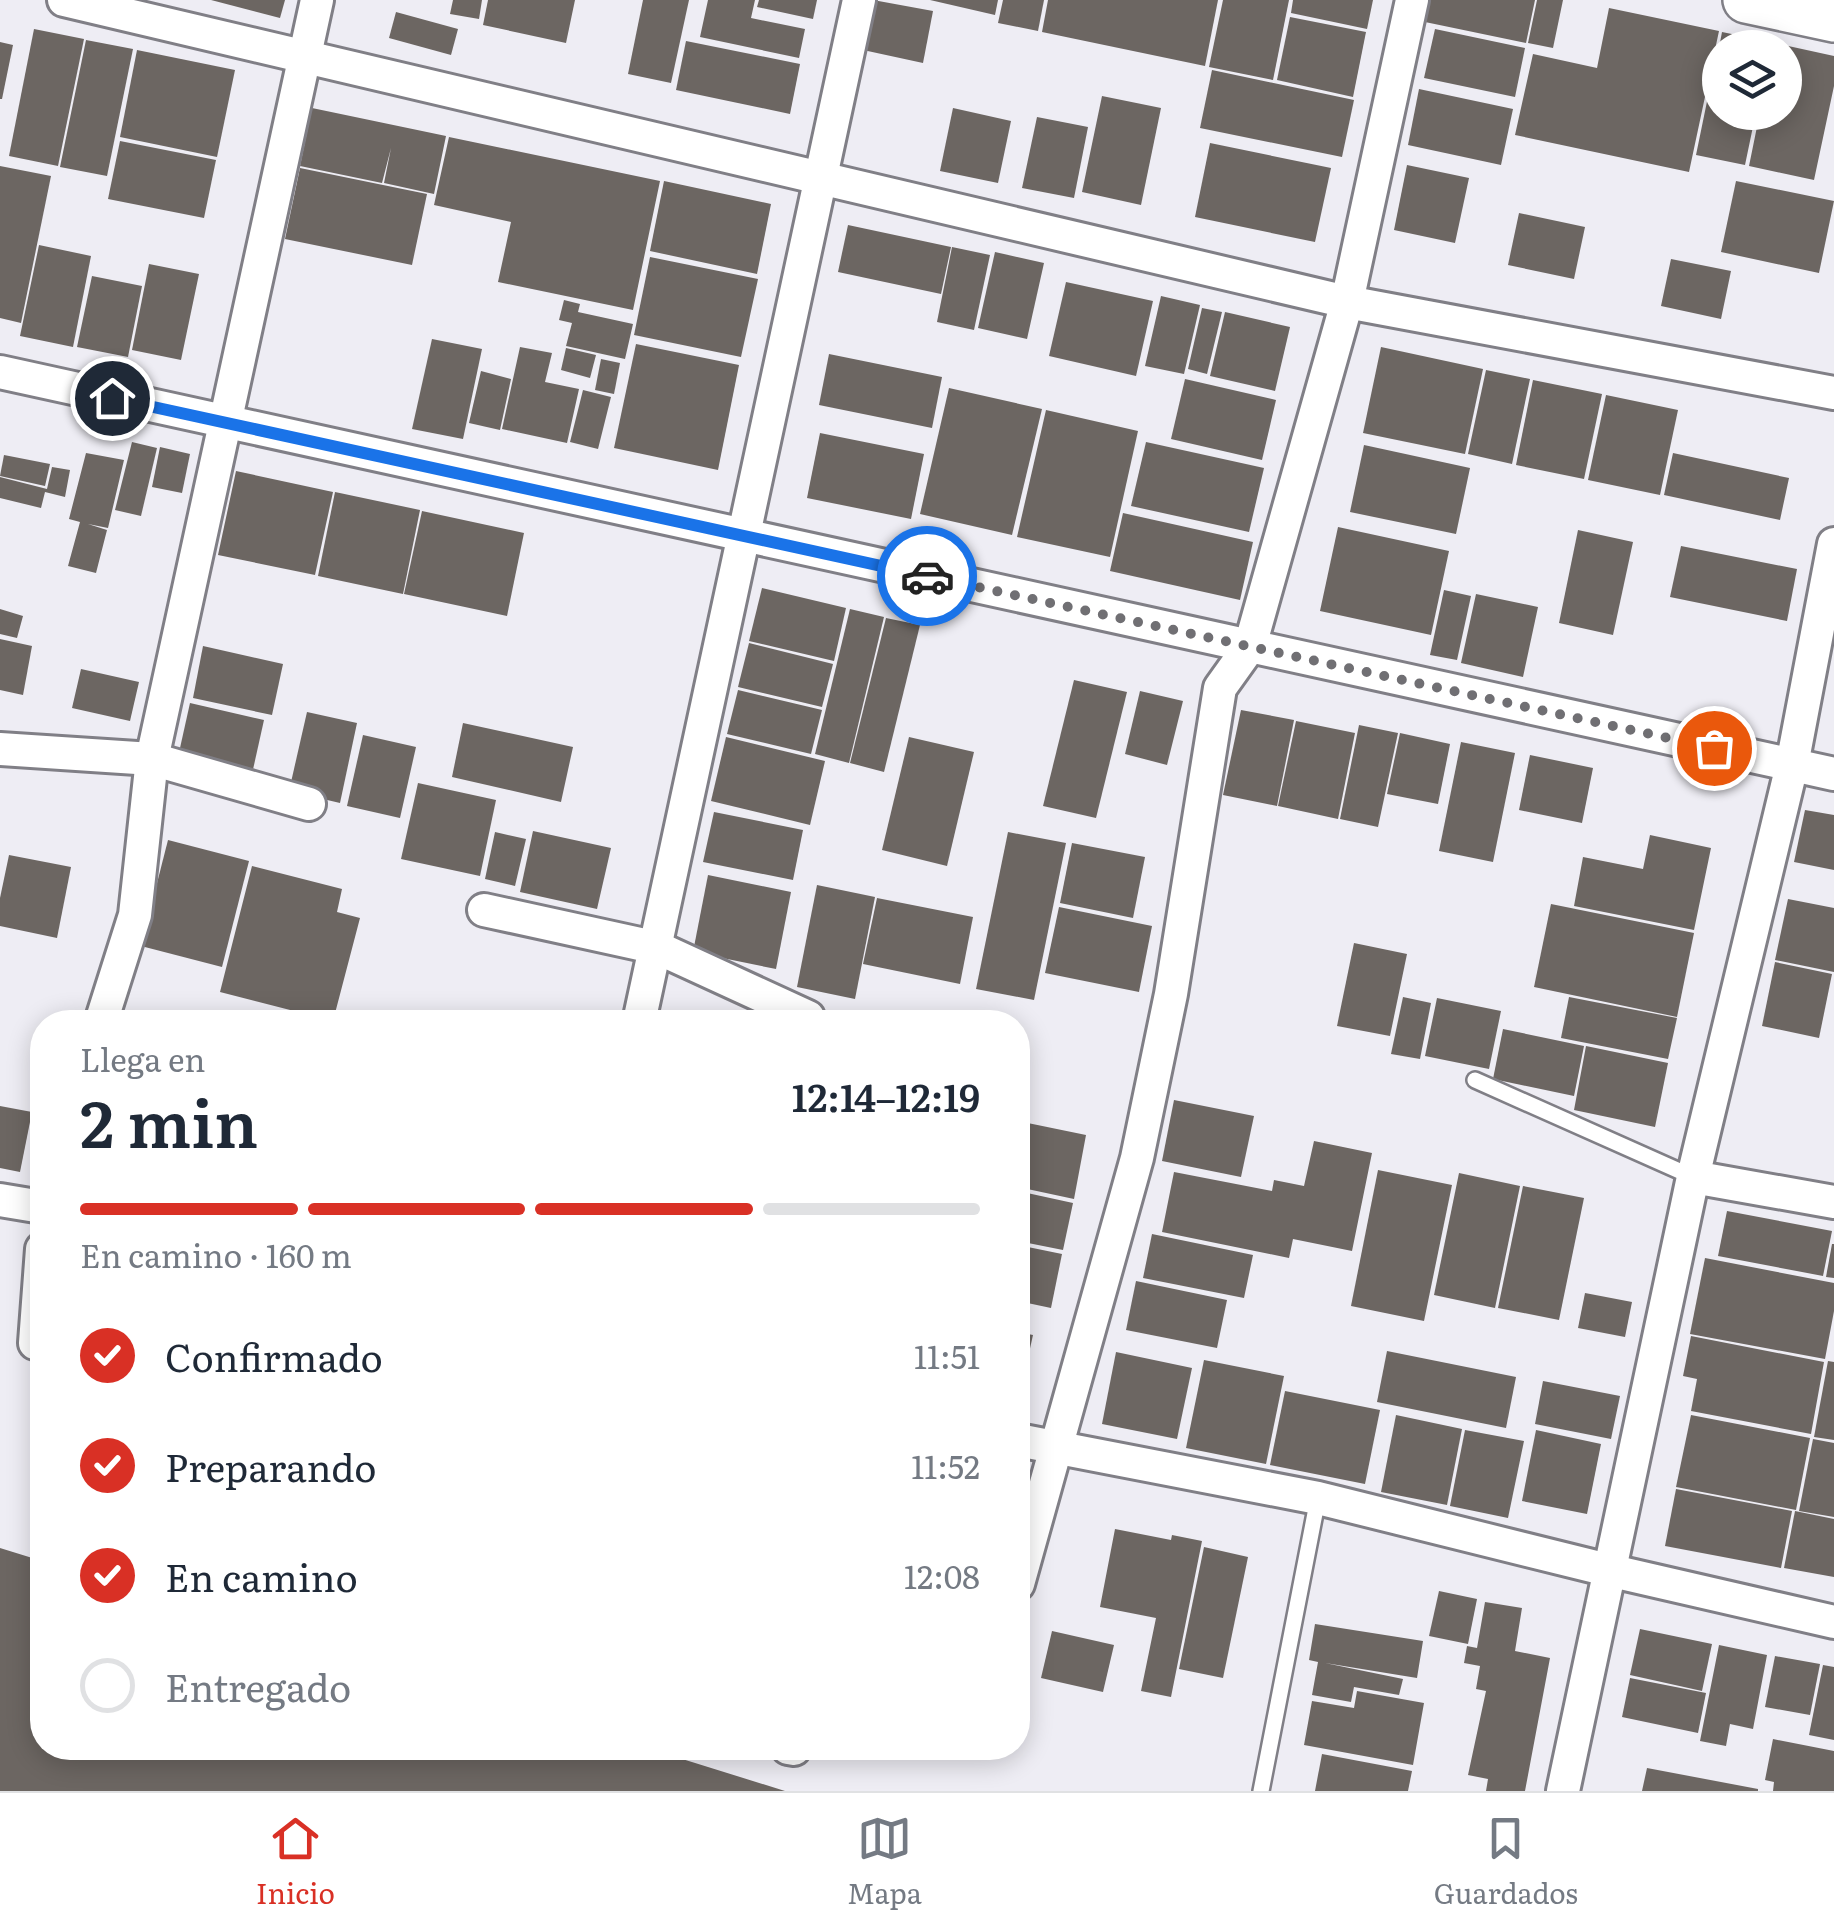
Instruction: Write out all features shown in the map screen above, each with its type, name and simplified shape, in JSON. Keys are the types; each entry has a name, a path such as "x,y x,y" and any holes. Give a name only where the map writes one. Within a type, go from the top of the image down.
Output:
{"main road":[{"path":"1746,0 1834,20"}],"street":[{"path":"64,0 1348,302 1834,393"},
{"path":"105,1010 134,915 152,760 318,0"},
{"path":"642,1010 860,0"},
{"path":"1030,1540 1138,1158 1171,994 1220,688 1250,646 1348,302 1412,0"},
{"path":"0,372 1834,774"},
{"path":"1563,1791 1694,1177 1792,764 1834,544"},
{"path":"0,749 152,760 308,804"},
{"path":"484,910 658,948 793,1010"},
{"path":"1694,1177 1834,1202"},
{"path":"0,1200 30,1205"},
{"path":"1030,1443 1318,1498 1834,1622"}],"lane":[{"path":"1475,1080 1694,1177"},
{"path":"1261,1791 1318,1498"}],"building":[{"path":"211,0 285,0 280,18"},
{"path":"453,0 482,0 479,19 450,14"},
{"path":"488,0 575,0 566,43 483,25"},
{"path":"643,0 689,0 671,83 628,74"},
{"path":"708,0 755,0 751,18 805,29 799,58 700,37"},
{"path":"759,0 817,0 813,19 757,7"},
{"path":"873,0 933,11 923,63 863,50"},
{"path":"930,0 998,0 995,15"},
{"path":"1003,0 1044,0 1038,31 998,23"},
{"path":"1048,0 1218,0 1205,66 1042,32"},
{"path":"1223,0 1289,0 1273,80 1209,67"},
{"path":"1293,0 1373,0 1367,29 1291,13"},
{"path":"1430,0 1535,0 1526,43 1425,22"},
{"path":"1537,0 1563,0 1553,48 1528,43"},
{"path":"1609,8 1714,30 1702,30 1702,111 1689,172 1515,135 1533,54 1597,68"},
{"path":"396,12 458,29 451,55 389,38"},
{"path":"1290,17 1366,32 1353,97 1277,80"},
{"path":"34,29 84,39 58,166 9,156"},
{"path":"1435,29 1525,48 1515,97 1424,78"},
{"path":"86,40 133,49 107,176 60,167"},
{"path":"686,41 800,64 790,114 676,90"},
{"path":"0,42 13,45 2,99 0,99"},
{"path":"1802,49 1834,56 1834,86 1814,180 1749,166 1756,130 1802,130"},
{"path":"137,50 235,70 217,157 120,137"},
{"path":"1212,70 1354,100 1342,157 1200,128"},
{"path":"1419,89 1513,109 1501,165 1408,145"},
{"path":"1102,96 1161,108 1141,205 1082,192"},
{"path":"312,108 446,136 434,194 384,183 391,148 382,183 300,166"},
{"path":"953,108 1011,121 998,183 940,171"},
{"path":"1037,117 1088,127 1074,198 1022,188"},
{"path":"1702,126 1702,130 1752,130 1745,165 1696,155"},
{"path":"449,137 660,181 633,310 498,282 511,222 434,205"},
{"path":"120,141 216,160 204,218 108,199"},
{"path":"1210,143 1331,168 1315,242 1195,217"},
{"path":"1407,165 1469,178 1455,243 1394,230"},
{"path":"0,166 51,176 21,323 0,318"},
{"path":"300,168 427,194 412,265 285,239"},
{"path":"664,181 771,204 757,274 650,251"},
{"path":"1736,181 1834,201 1819,273 1721,252"},
{"path":"1519,213 1585,227 1574,279 1508,265"},
{"path":"848,225 951,247 941,294 838,272"},
{"path":"39,245 91,256 73,347 20,336"},
{"path":"952,247 990,255 974,330 937,322"},
{"path":"995,252 1044,263 1027,339 978,328"},
{"path":"650,257 758,279 741,357 634,335"},
{"path":"1671,259 1731,271 1721,319 1661,306"},
{"path":"149,264 199,274 181,360 132,350"},
{"path":"92,276 142,286 128,357 77,347"},
{"path":"1066,282 1153,301 1136,376 1049,356"},
{"path":"1161,296 1200,305 1184,374 1145,366"},
{"path":"564,300 580,304 578,312 633,324 625,359 566,346 572,323 559,320"},
{"path":"1202,308 1222,312 1207,374 1188,369"},
{"path":"1225,312 1290,327 1275,391 1210,376"},
{"path":"432,339 482,349 463,439 412,429"},
{"path":"636,344 739,365 718,470 614,448"},
{"path":"520,347 552,353 545,382 579,389 567,443 502,429"},
{"path":"1381,347 1483,369 1465,454 1363,433"},
{"path":"566,348 596,355 590,378 561,370"},
{"path":"829,354 942,377 932,428 819,405"},
{"path":"601,359 620,363 614,394 595,390"},
{"path":"1486,370 1530,379 1512,464 1468,454"},
{"path":"481,371 511,379 500,430 469,423"},
{"path":"1185,379 1276,400 1262,460 1171,439"},
{"path":"1533,380 1602,394 1584,479 1516,465"},
{"path":"949,388 1042,409 1012,535 920,514"},
{"path":"583,390 611,397 598,449 570,442"},
{"path":"1606,395 1678,410 1660,495 1588,480"},
{"path":"1046,410 1138,431 1110,557 1017,537"},
{"path":"820,433 924,454 911,519 807,498"},
{"path":"132,442 157,448 141,516 115,510"},
{"path":"1146,442 1264,468 1249,532 1131,506"},
{"path":"1364,445 1470,468 1456,534 1350,512"},
{"path":"160,447 190,454 182,493 152,487"},
{"path":"86,453 124,460 108,528 88,524 107,530 96,573 68,566 80,522 69,519"},
{"path":"1673,453 1789,478 1780,520 1664,495"},
{"path":"4,455 50,464 45,486 0,476"},
{"path":"52,467 70,470 65,497 45,492 41,508 0,498 0,477 47,489"},
{"path":"236,471 333,492 315,575 218,555"},
{"path":"335,492 420,510 403,594 318,576"},
{"path":"422,511 524,533 507,616 404,594"},
{"path":"1123,513 1253,542 1240,600 1110,571"},
{"path":"1338,527 1449,551 1431,635 1320,611"},
{"path":"1578,530 1633,542 1613,635 1559,623"},
{"path":"1681,546 1797,569 1787,621 1670,597"},
{"path":"762,588 846,608 834,661 749,641"},
{"path":"1444,590 1471,596 1457,660 1430,655"},
{"path":"1476,594 1538,607 1523,677 1461,663"},
{"path":"0,609 23,616 17,638 0,634"},
{"path":"850,609 884,617 849,763 815,754"},
{"path":"886,618 920,625 884,772 850,763"},
{"path":"0,639 32,646 23,695 0,690"},
{"path":"749,643 833,664 822,707 738,687"},
{"path":"203,646 283,664 272,715 193,698"},
{"path":"81,669 139,682 130,721 72,708"},
{"path":"1074,680 1127,692 1096,818 1043,806"},
{"path":"738,690 822,710 811,754 727,734"},
{"path":"1140,691 1183,701 1167,765 1125,754"},
{"path":"190,703 264,720 252,774 178,757"},
{"path":"1241,710 1294,720 1277,806 1223,795"},
{"path":"307,712 357,723 340,803 289,791"},
{"path":"1296,721 1355,733 1338,819 1278,806"},
{"path":"463,723 573,747 561,802 452,777"},
{"path":"1359,725 1398,733 1378,827 1340,819"},
{"path":"1400,733 1450,744 1438,804 1387,794"},
{"path":"363,735 416,747 400,818 347,806"},
{"path":"726,737 825,761 810,825 711,801"},
{"path":"909,737 974,752 947,866 882,850"},
{"path":"1461,742 1515,753 1493,862 1439,851"},
{"path":"1530,755 1593,768 1582,823 1519,810"},
{"path":"418,783 496,800 480,876 401,859"},
{"path":"1805,810 1834,815 1834,870 1794,862"},
{"path":"714,812 803,830 793,880 703,862"},
{"path":"533,831 611,848 597,909 520,892"},
{"path":"495,832 526,839 515,886 485,879"},
{"path":"1008,832 1066,843 1034,1000 976,989"},
{"path":"1650,835 1711,848 1694,930 1574,906 1583,857 1643,869"},
{"path":"168,840 249,861 222,967 141,946"},
{"path":"1072,843 1145,857 1133,918 1060,903"},
{"path":"9,855 71,867 57,938 0,926 0,898"},
{"path":"252,866 342,889 337,912 360,918 336,1010 290,1010 220,992"},
{"path":"708,875 791,892 776,969 693,952"},
{"path":"817,885 875,897 855,999 797,987"},
{"path":"877,898 973,917 960,984 863,964"},
{"path":"1788,899 1834,908 1834,972 1775,960"},
{"path":"1551,904 1694,933 1677,1017 1534,987"},
{"path":"1059,907 1152,926 1139,992 1045,973"},
{"path":"1354,943 1407,954 1390,1036 1337,1026"},
{"path":"1775,962 1832,974 1819,1038 1762,1026"},
{"path":"1403,997 1431,1003 1420,1059 1391,1054"},
{"path":"1569,997 1677,1018 1668,1059 1561,1038"},
{"path":"1437,998 1501,1011 1489,1069 1425,1056"},
{"path":"1503,1029 1584,1046 1574,1096 1493,1079"},
{"path":"1586,1046 1668,1063 1655,1127 1574,1110"},
{"path":"1174,1100 1254,1116 1241,1177 1162,1161"},
{"path":"0,1106 30,1112 20,1172 0,1168"},
{"path":"1030,1123 1086,1135 1074,1199 1030,1190"},
{"path":"1314,1141 1372,1153 1352,1251 1293,1239 1289,1258 1162,1232 1174,1172 1272,1191 1274,1180 1304,1186"},
{"path":"1378,1170 1452,1185 1424,1321 1351,1306"},
{"path":"1459,1173 1520,1186 1495,1308 1434,1295"},
{"path":"1523,1186 1584,1198 1559,1320 1498,1308"},
{"path":"1030,1194 1073,1203 1063,1250 1030,1243"},
{"path":"1727,1211 1832,1231 1823,1276 1718,1256"},
{"path":"1152,1234 1253,1255 1244,1298 1143,1278"},
{"path":"1834,1244 1834,1278 1826,1277"},
{"path":"1030,1247 1062,1254 1051,1308 1030,1304"},
{"path":"1705,1258 1834,1283 1834,1311 1825,1359 1690,1334"},
{"path":"1136,1281 1227,1300 1217,1348 1126,1330"},
{"path":"1585,1293 1632,1302 1625,1337 1578,1328"},
{"path":"1691,1336 1824,1362 1811,1434 1691,1411 1697,1379 1683,1376"},
{"path":"1387,1351 1516,1377 1506,1428 1377,1402"},
{"path":"1116,1352 1192,1368 1177,1439 1102,1424"},
{"path":"1204,1360 1284,1376 1266,1464 1186,1448"},
{"path":"1828,1361 1834,1362 1834,1440 1814,1437"},
{"path":"1543,1381 1620,1396 1611,1439 1535,1424"},
{"path":"1285,1391 1380,1410 1365,1484 1270,1465"},
{"path":"1396,1415 1462,1429 1447,1505 1381,1492"},
{"path":"1691,1415 1810,1438 1796,1510 1676,1487"},
{"path":"1465,1430 1524,1441 1508,1518 1450,1506"},
{"path":"1536,1430 1601,1444 1587,1514 1522,1501"},
{"path":"1813,1439 1834,1443 1834,1517 1799,1511"},
{"path":"1676,1489 1792,1511 1781,1568 1665,1546"},
{"path":"1795,1511 1834,1519 1834,1577 1784,1568"},
{"path":"1115,1529 1171,1540 1172,1535 1202,1541 1171,1697 1141,1691 1156,1618 1100,1607"},
{"path":"1204,1547 1248,1557 1223,1678 1179,1669"},
{"path":"0,1548 30,1557 30,1760 686,1760 785,1791 0,1791"},
{"path":"1439,1591 1477,1599 1468,1644 1429,1636"},
{"path":"1485,1602 1522,1608 1515,1651 1550,1658 1525,1791 1486,1791 1488,1779 1468,1775 1486,1691 1476,1689 1480,1666 1464,1663 1467,1646 1477,1648"},
{"path":"1315,1624 1423,1641 1417,1678 1325,1663 1403,1679 1399,1695 1354,1687 1351,1702 1312,1695 1318,1662 1309,1660"},
{"path":"1640,1629 1712,1644 1702,1691 1630,1675"},
{"path":"1052,1631 1114,1645 1103,1692 1041,1678"},
{"path":"1719,1645 1767,1655 1753,1729 1730,1724 1726,1746 1700,1741"},
{"path":"1775,1656 1820,1664 1810,1715 1765,1707"},
{"path":"1823,1665 1834,1667 1834,1740 1809,1735"},
{"path":"1630,1678 1706,1693 1698,1733 1622,1717"},
{"path":"1357,1691 1424,1703 1413,1765 1304,1745 1312,1701 1354,1708"},
{"path":"1773,1739 1834,1751 1834,1791 1773,1791 1774,1782 1765,1780"},
{"path":"1322,1754 1412,1771 1408,1791 1315,1791"},
{"path":"1647,1768 1758,1789 1758,1791 1642,1791"}],"way so far":[{"path":"927,576 1714,748"}],"route":[{"path":"112,398 927,576"}]}
